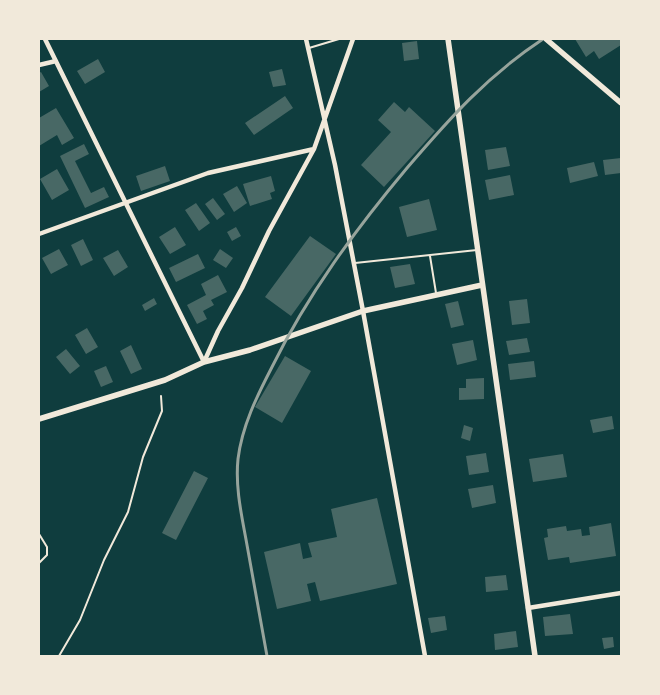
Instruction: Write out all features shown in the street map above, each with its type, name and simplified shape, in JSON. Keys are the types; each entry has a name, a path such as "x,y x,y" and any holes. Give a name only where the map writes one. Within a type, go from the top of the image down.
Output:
{"street":[{"path":"45,39 204,362"},
{"path":"306,39 325,119 354,263 425,656"},
{"path":"204,362 269,231 314,149 353,39"},
{"path":"448,39 534,656"},
{"path":"546,39 621,103"},
{"path":"39,65 56,61"},
{"path":"39,234 208,173 314,149"},
{"path":"39,419 165,380 204,362 250,350 363,311 482,285"},
{"path":"528,608 621,593"}],"lane":[{"path":"308,48 340,39"},
{"path":"354,263 477,250"},
{"path":"430,255 436,295"},
{"path":"39,534 47,548 47,555 39,563"}],"path":[{"path":"59,656 80,620 104,560 128,512 143,456 162,411 161,396"}],"building":[{"path":"575,39 621,39 621,45 599,59 594,51 586,57"},
{"path":"417,41 419,59 404,61 402,43"},
{"path":"98,59 105,72 85,84 77,71"},
{"path":"282,69 286,85 273,87 269,72"},
{"path":"41,72 49,86 39,92 39,73"},
{"path":"285,96 293,108 254,135 245,123"},
{"path":"394,102 405,112 409,107 435,131 384,187 361,165 391,132 378,120"},
{"path":"56,108 74,138 62,145 57,135 39,146 39,118"},
{"path":"84,144 89,154 75,161 91,193 104,187 109,197 85,208 60,156"},
{"path":"506,147 510,166 488,170 485,150"},
{"path":"621,158 621,173 605,175 603,160"},
{"path":"594,162 598,176 570,183 567,168"},
{"path":"165,166 170,181 141,191 136,176"},
{"path":"57,169 69,190 52,200 40,179"},
{"path":"510,175 514,195 489,200 485,180"},
{"path":"271,176 275,191 270,193 272,199 250,206 243,184"},
{"path":"237,186 247,203 234,212 223,194"},
{"path":"213,198 225,214 217,220 205,204"},
{"path":"429,199 437,230 407,237 399,207"},
{"path":"196,203 210,223 199,231 185,210"},
{"path":"175,227 186,245 170,254 159,237"},
{"path":"236,227 241,236 232,241 227,232"},
{"path":"310,236 336,254 291,316 265,297"},
{"path":"83,239 93,260 81,266 71,245"},
{"path":"59,249 68,265 51,274 42,258"},
{"path":"220,249 233,258 226,268 213,260"},
{"path":"118,250 128,267 114,276 103,258"},
{"path":"198,254 205,268 176,282 169,268"},
{"path":"410,264 415,284 395,288 390,267"},
{"path":"218,275 227,292 211,300 214,305 203,311 207,319 197,324 187,305 206,295 201,284"},
{"path":"154,298 157,304 145,311 142,305"},
{"path":"527,299 530,323 512,325 509,301"},
{"path":"458,301 464,325 451,328 445,304"},
{"path":"87,328 98,347 86,354 75,335"},
{"path":"527,338 530,352 509,355 506,341"},
{"path":"473,340 477,360 457,365 452,344"},
{"path":"131,345 142,369 131,374 120,351"},
{"path":"66,349 80,366 70,374 56,357"},
{"path":"285,356 311,371 282,423 255,407"},
{"path":"534,361 536,377 510,380 508,364"},
{"path":"106,366 113,382 101,387 94,371"},
{"path":"484,378 484,399 459,400 459,388 466,388 466,379"},
{"path":"612,416 614,429 593,433 590,420"},
{"path":"464,425 473,428 470,441 461,438"},
{"path":"486,453 489,472 469,475 466,456"},
{"path":"563,454 567,477 533,482 529,459"},
{"path":"194,471 208,478 176,540 162,533"},
{"path":"493,485 496,503 472,508 468,489"},
{"path":"377,498 397,584 320,601 315,582 307,584 311,601 277,609 264,552 300,543 303,559 312,557 308,543 337,537 331,509"},
{"path":"611,523 616,556 570,563 569,557 548,560 544,538 548,537 547,529 566,526 567,531 581,529 582,536 590,535 589,527"},
{"path":"506,575 508,590 486,592 485,577"},
{"path":"570,614 573,634 545,636 543,617"},
{"path":"445,616 447,630 431,633 428,618"},
{"path":"516,631 518,647 495,650 494,634"},
{"path":"613,637 614,647 604,649 602,638"}],"railway":[{"path":"267,656 237,481 240,447 256,400 286,340 317,288 351,239 388,191 470,99 504,68 543,39"}]}
